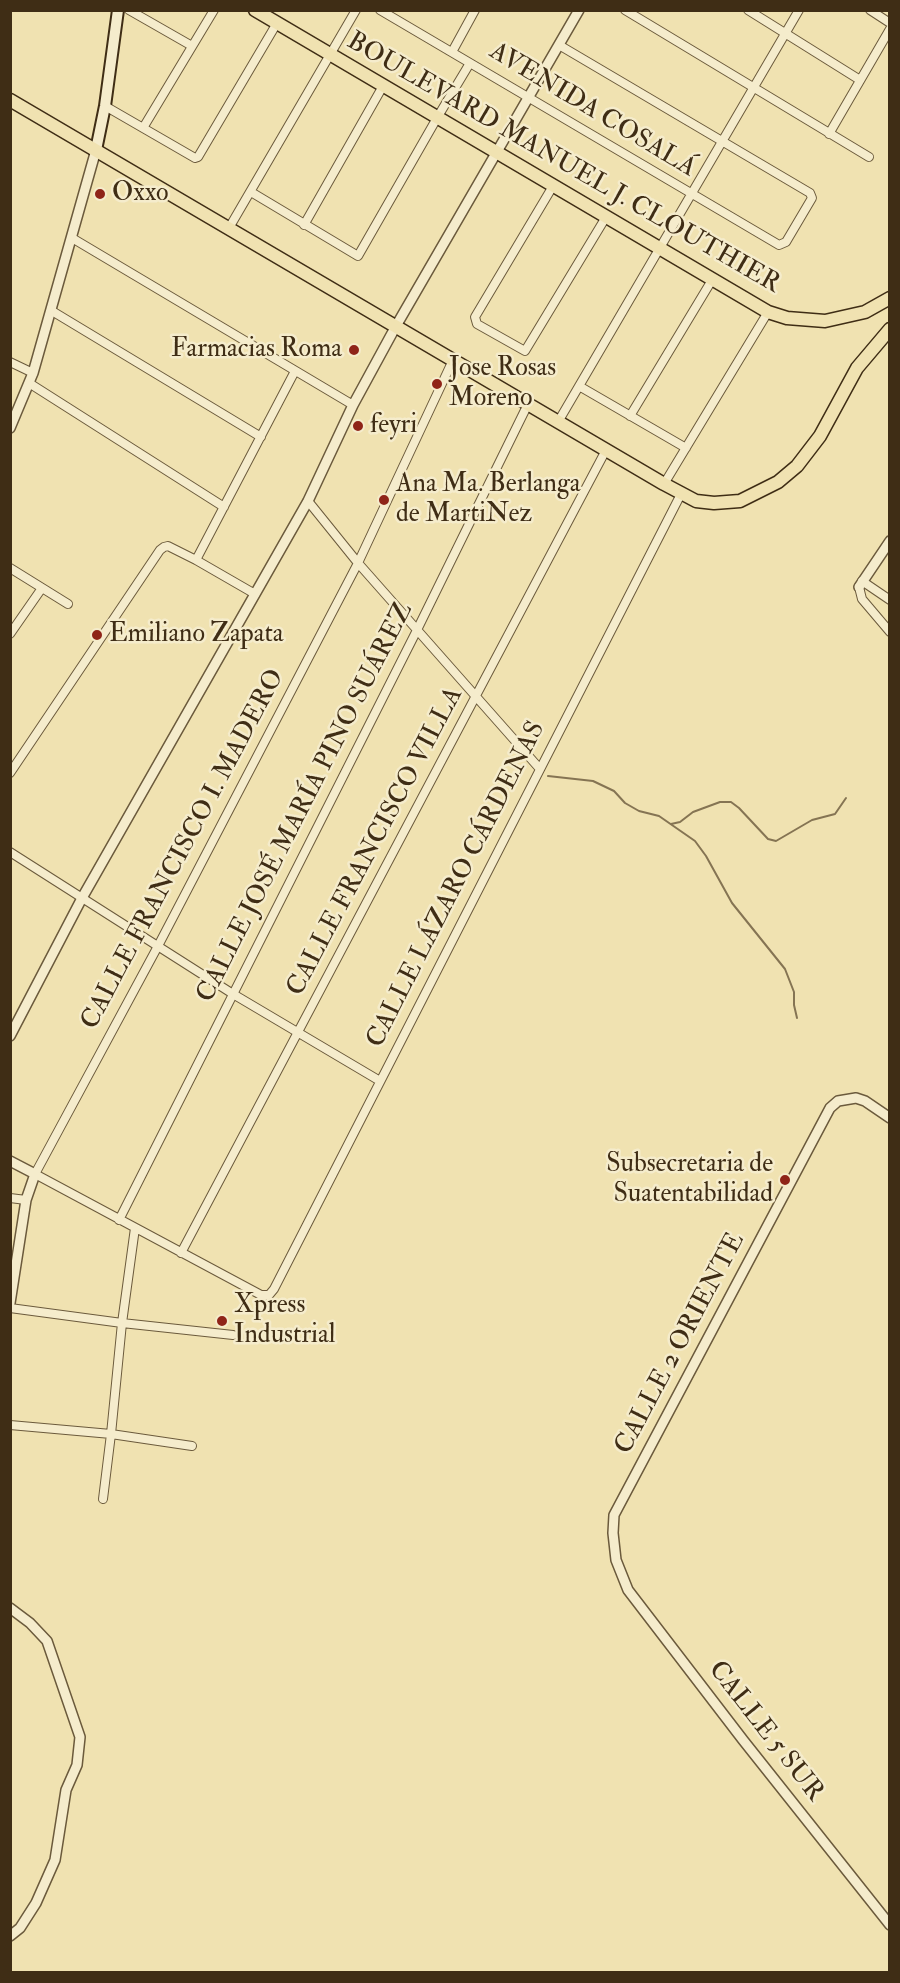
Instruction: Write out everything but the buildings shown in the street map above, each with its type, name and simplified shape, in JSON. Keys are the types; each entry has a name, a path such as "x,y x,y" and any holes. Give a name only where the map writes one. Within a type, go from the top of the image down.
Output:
{"main road":[{"path":"96,150 105,106 118,10"},
{"name":"BOULEVARD MANUEL J. CLOUTHIER","path":"255,10 768,312 787,318 825,321 865,312 890,298"},
{"path":"10,100 696,501 733,502 749,497 778,482 809,452 857,368 890,329"}],"street":[{"path":"129,10 192,46"},
{"path":"142,128 214,10"},
{"path":"229,228 356,10"},
{"name":"AVENIDA COSALÁ","path":"380,10 691,194 779,245 783,245 812,196 722,141"},
{"path":"452,52 475,10"},
{"path":"10,1036 82,898 308,501 353,405 396,326 579,10"},
{"path":"625,10 869,157"},
{"path":"748,10 860,80"},
{"path":"558,422 799,10"},
{"path":"870,10 890,23"},
{"path":"105,106 195,158 198,157 277,23"},
{"path":"829,134 890,29"},
{"path":"559,45 722,141"},
{"path":"251,192 358,256 436,118 470,63"},
{"path":"304,225 383,86"},
{"path":"10,428 30,384 96,150"},
{"path":"553,186 475,317 475,321 525,351 606,217"},
{"path":"72,238 353,405"},
{"path":"630,416 712,280"},
{"path":"52,311 261,437"},
{"path":"664,484 768,312"},
{"name":"CALLE FRANCISCO I. MADERO","path":"10,1303 26,1200 35,1174 158,946 358,563 453,360"},
{"path":"10,362 33,374"},
{"path":"196,560 295,371"},
{"path":"30,384 224,507"},
{"path":"579,386 686,448"},
{"name":"CALLE JOSÉ MARÍA PINO SUÁREZ","path":"119,1220 417,630 528,404"},
{"name":"CALLE FRANCISCO VILLA","path":"181,1253 606,450"},
{"name":"CALLE LÁZARO CÁRDENAS","path":"181,1253 261,1295 268,1295 274,1289 681,494"},
{"path":"308,501 358,563 540,769"},
{"path":"890,541 861,584 862,599 890,632"},
{"path":"10,773 164,547 168,546 196,560 255,594"},
{"path":"10,568 68,604"},
{"path":"861,584 890,600"},
{"path":"10,634 42,588"},
{"path":"10,852 233,994 380,1081"},
{"name":"CALLE 2 ORIENTE","path":"616,1560 614,1515 830,1108 838,1101 848,1098 865,1101 890,1118"},
{"path":"10,1161 181,1253"},
{"path":"10,1198 26,1200"},
{"path":"103,1499 135,1228"},
{"path":"10,1308 232,1335"},
{"path":"10,1425 111,1434 192,1446"},
{"name":"CALLE 5 SUR","path":"616,1560 628,1590 743,1740 890,1925"},
{"path":"10,1608 30,1623 47,1641 80,1737 77,1765 66,1790 55,1860 36,1904 20,1928 10,1936"}],"waterway":[{"path":"548,776 593,781 614,791 625,803 639,811 659,816 695,841 732,903 785,969 794,992 797,1018"},
{"path":"671,824 680,822 693,812 720,802 731,802 768,839 776,841 812,820 835,814 846,798"}],"place":[{"name":"Oxxo","path":"100,194"},
{"name":"Farmacias Roma","path":"354,350"},
{"name":"Jose Rosas Moreno","path":"437,384"},
{"name":"feyri","path":"358,426"},
{"name":"Ana Ma. Berlanga de MartiNez","path":"384,500"},
{"name":"Emiliano Zapata","path":"97,635"},
{"name":"Subsecretaria de Suatentabilidad","path":"785,1180"},
{"name":"Xpress Industrial","path":"222,1321"}]}
